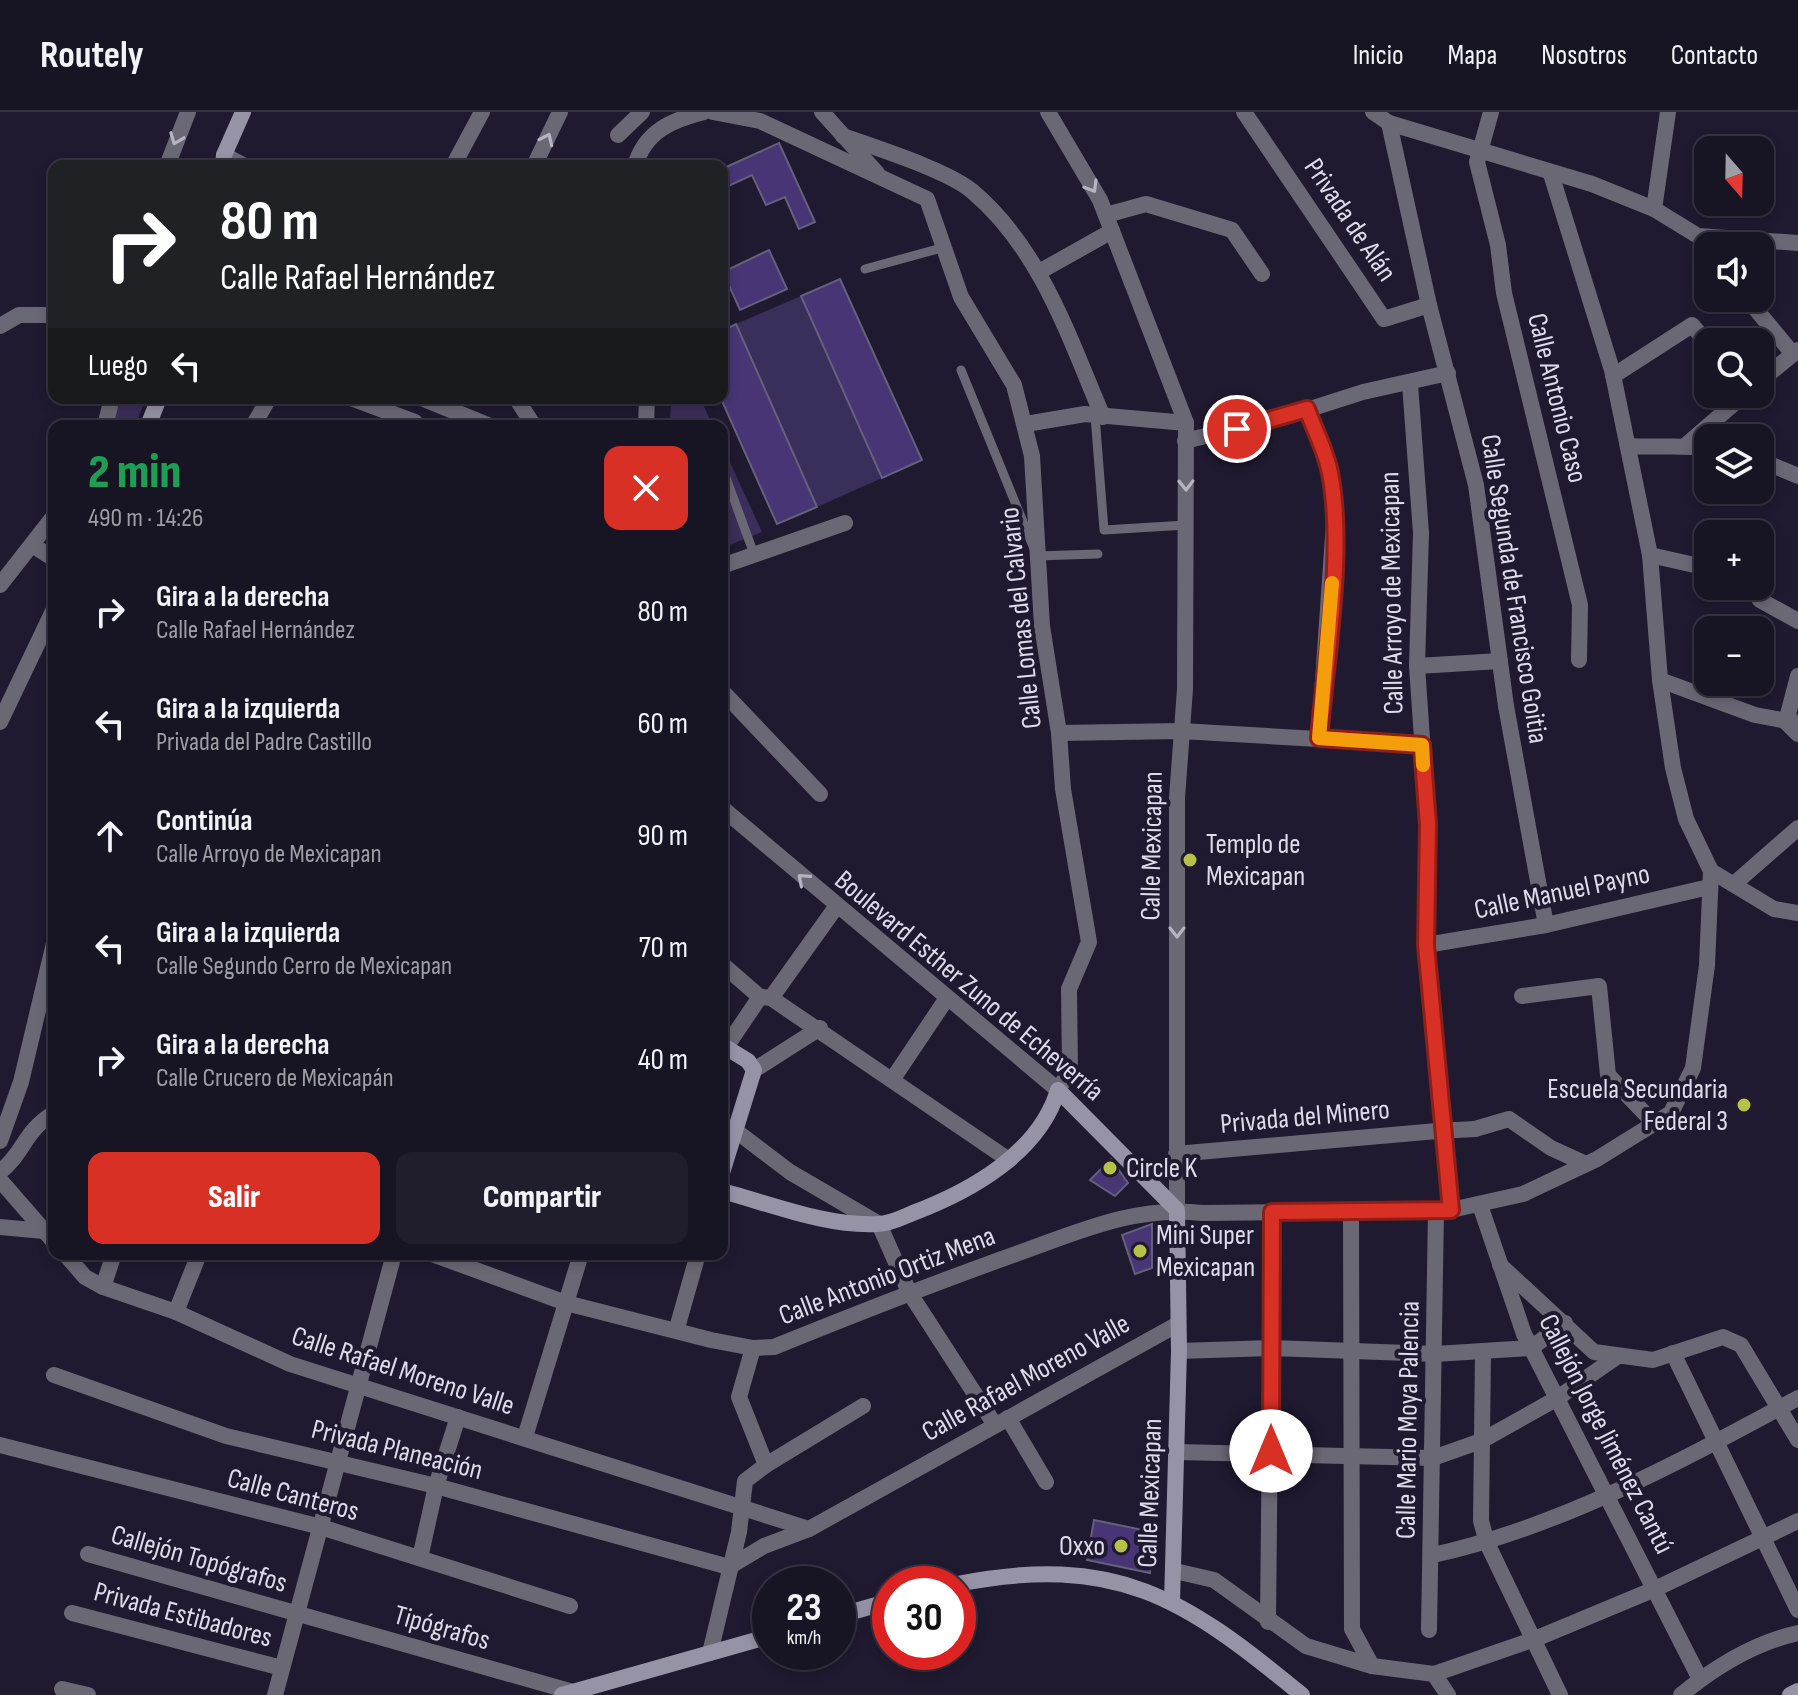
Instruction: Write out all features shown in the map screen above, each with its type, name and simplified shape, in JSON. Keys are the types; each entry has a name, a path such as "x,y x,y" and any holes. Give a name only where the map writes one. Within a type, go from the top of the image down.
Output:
{"street":[{"path":"169,160 188,112"},
{"path":"223,160 243,112"},
{"path":"456,160 482,112"},
{"path":"537,160 560,112"},
{"path":"618,135 642,112"},
{"path":"637,160 670,121 704,112"},
{"name":"Calle Lomas del Calvario","path":"713,112 760,121 927,199 961,297 1014,385 1032,456 1042,626 1059,733 1063,789 1089,942 1069,989 1070,1070 1058,1090"},
{"name":"Calle Lomas del Calvario","path":"822,112 885,182"},
{"name":"Privada de Alán","path":"1244,112 1384,319 1429,305"},
{"path":"1373,112 1389,123 1592,184 1654,209 1698,236 1798,243"},
{"name":"Calle Antonio Caso","path":"1491,112 1477,162 1498,245 1504,293 1580,605 1579,660"},
{"path":"1654,209 1668,112"},
{"name":"Calle Mexicapan","path":"1050,116 1106,215 1186,423 1186,525 1177,798 1179,1351 1172,1602"},
{"name":"Calle Segunda de Francisco Goitia","path":"1389,123 1429,305 1476,485 1500,661 1546,925"},
{"path":"843,136 914,163 971,190 1033,259 1099,416"},
{"path":"1551,174 1613,376 1629,446 1650,555 1660,680 1673,768 1683,806 1710,879 1734,884 1774,909 1798,913"},
{"path":"1106,215 1146,204 1232,230 1262,274"},
{"path":"1039,272 1112,231"},
{"path":"1759,312 1796,352 1774,370"},
{"path":"0,326 19,315 48,315"},
{"path":"1613,376 1692,325 1695,328"},
{"path":"1185,441 1363,392 1410,384 1448,373"},
{"name":"Calle Arroyo de Mexicapan","path":"1410,384 1421,533 1417,666 1428,825 1426,945 1444,1210"},
{"path":"366,404 405,420"},
{"path":"437,404 476,420"},
{"path":"1629,446 1675,449 1686,445 1729,408"},
{"path":"1307,409 1330,470 1335,508 1319,738"},
{"path":"1026,424 1085,414 1186,423"},
{"path":"1686,445 1694,446"},
{"path":"1774,466 1798,476"},
{"path":"728,564 845,523"},
{"path":"0,585 48,525"},
{"path":"34,546 48,555"},
{"path":"1650,555 1694,565"},
{"path":"1760,600 1798,621"},
{"path":"0,722 48,622"},
{"path":"1417,666 1500,661"},
{"path":"1660,680 1794,726 1798,676"},
{"path":"728,697 820,794"},
{"path":"1059,733 1181,731 1422,745"},
{"name":"Boulevard Esther Zuno de Echeverría","path":"728,813 836,907 1058,1090 1177,1210"},
{"path":"1734,884 1798,828"},
{"name":"Calle Manuel Payno","path":"1426,945 1546,925 1710,879"},
{"name":"Calle Antonio Ortiz Mena","path":"448,1260 566,1303 753,1348 774,1347 909,1292 1130,1214 1177,1210 1444,1210 1523,1194 1586,1164 1671,1113 1693,1068 1707,965 1710,879"},
{"path":"728,1041 836,907"},
{"path":"0,1141 21,1082 48,968"},
{"path":"728,969 765,998 820,1028 1009,1160"},
{"path":"1522,996 1599,986 1608,1075 1655,1124"},
{"path":"892,1080 947,998"},
{"path":"728,1155 754,1070 820,1028"},
{"path":"728,1048 748,1061 754,1070"},
{"path":"728,1193 830,1219 879,1224 954,1197 1009,1160 1051,1111 1058,1090"},
{"path":"0,1172 10,1164 33,1126 48,1117"},
{"name":"Privada del Minero","path":"1176,1154 1475,1129 1509,1119 1551,1148 1586,1164"},
{"path":"736,1131 790,1172 879,1224 909,1292 1046,1482"},
{"path":"0,1180 48,1235"},
{"name":"Callejón Jorge Jiménez Cantú","path":"1488,1203 1499,1264 1531,1348 1700,1679"},
{"path":"1351,1210 1352,1629 1372,1666"},
{"name":"Calle Mario Moya Palencia","path":"1429,1630 1435,1354 1444,1210"},
{"path":"1268,1622 1272,1212"},
{"path":"0,1227 48,1236"},
{"name":"Calle Rafael Moreno Valle","path":"70,1260 85,1277 103,1287 176,1312 290,1364 809,1529"},
{"path":"103,1287 112,1260"},
{"path":"176,1312 197,1260"},
{"path":"275,1695 392,1260"},
{"path":"525,1437 579,1260"},
{"path":"677,1328 696,1260"},
{"path":"1499,1264 1594,1352 1653,1360 1723,1337 1741,1345 1798,1440"},
{"path":"1179,1351 1272,1348 1435,1354 1531,1348 1565,1323"},
{"name":"Calle Rafael Moreno Valle","path":"729,1567 764,1546 809,1529 1178,1324"},
{"path":"753,1348 739,1397 766,1465"},
{"path":"1483,1351 1481,1521 1487,1543 1560,1695"},
{"path":"1673,1353 1718,1439 1798,1610"},
{"path":"1178,1452 1271,1451 1433,1458 1481,1441 1556,1399 1618,1356"},
{"name":"Privada Planeación","path":"54,1375 226,1436 338,1460 729,1567"},
{"path":"1433,1555 1487,1543 1606,1495 1798,1398"},
{"path":"710,1653 739,1532 745,1481 863,1406"},
{"path":"420,1558 436,1486 458,1417"},
{"name":"Calle Canteros","path":"0,1445 321,1527 570,1606"},
{"path":"1175,1571 1214,1580 1268,1622 1306,1646 1372,1666 1434,1674 1535,1639 1655,1589 1798,1521"},
{"name":"Callejón Topógrafos","path":"88,1554 296,1614"},
{"path":"976,1581 1059,1574 1124,1583 1197,1614 1302,1695"},
{"name":"Privada Estibadores","path":"72,1613 282,1668"},
{"name":"Tipógrafos","path":"296,1614 568,1694"},
{"path":"1681,1695 1700,1679 1752,1648 1798,1633"},
{"path":"568,1694 752,1641"},
{"path":"1434,1674 1448,1695"},
{"path":"62,1689 88,1695"},
{"path":"1790,1695 1798,1691"}],"lane":[{"path":"865,269 945,247"},
{"path":"961,370 1037,556 1098,554"},
{"path":"1099,416 1104,530 1186,525"},
{"path":"728,483 754,554"}],"shaded area":[{"path":"801,296 882,478 817,507 736,324"},
{"path":"118,404 144,404 137,420 114,420"},
{"path":"671,404 703,404 710,420 670,420"},
{"path":"728,458 762,532 728,546"}],"building":[{"path":"779,143 815,222 799,229 785,197 766,205 752,175 728,186 728,166"},
{"path":"769,250 787,289 740,310 728,283 728,270"},
{"path":"840,279 922,460 882,478 801,296"},
{"path":"736,324 817,507 777,524 723,404 728,404 728,328"},
{"name":"Circle K","path":"1111,1159 1128,1183 1115,1196 1090,1180"},
{"name":"Mini Super Mexicapan","path":"1152,1224 1152,1268 1135,1274 1122,1235"},
{"name":"Oxxo","path":"1094,1520 1153,1532 1150,1573 1087,1560"}],"slow traffic":[{"path":"1332,583 1319,738 1422,745 1423,765"}],"place":[{"name":"Templo de Mexicapan","path":"1190,860"},
{"name":"Escuela Secundaria Federal 3","path":"1744,1105"},
{"name":"Circle K","path":"1110,1168"},
{"name":"Mini Super Mexicapan","path":"1140,1251"},
{"name":"Oxxo","path":"1121,1546"}],"route":[{"path":"1237,429 1307,409 1330,470 1335,508 1332,585 1319,738 1422,745 1428,825 1426,945 1451,1210 1272,1212 1271,1451"}]}
